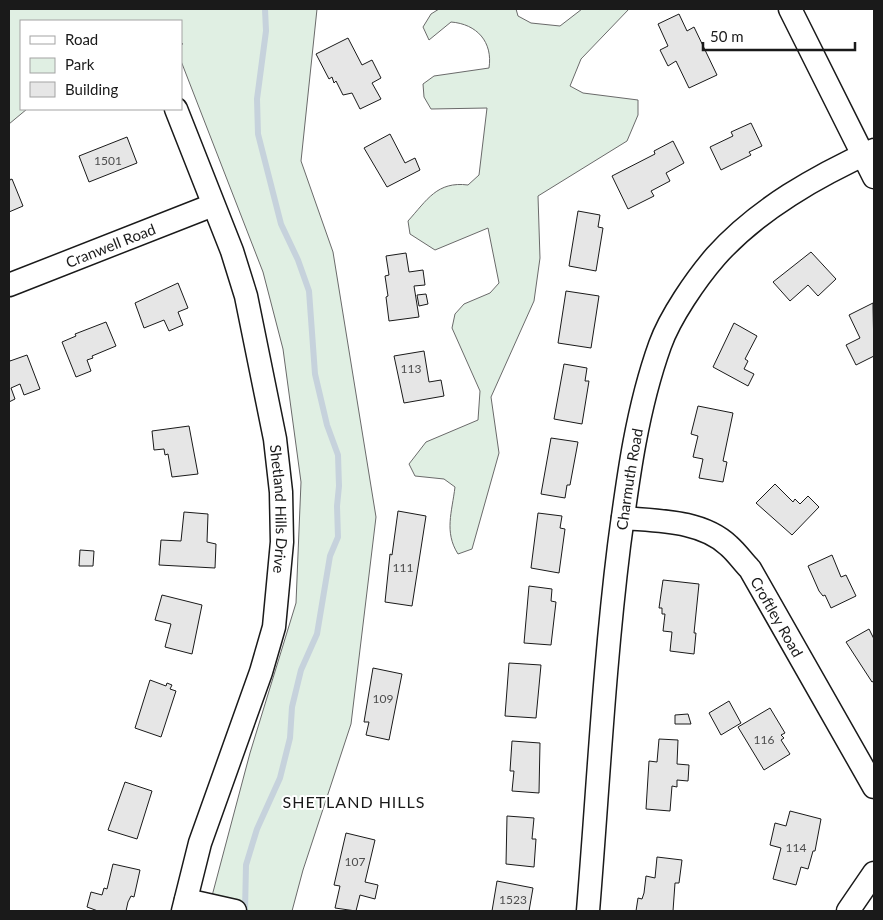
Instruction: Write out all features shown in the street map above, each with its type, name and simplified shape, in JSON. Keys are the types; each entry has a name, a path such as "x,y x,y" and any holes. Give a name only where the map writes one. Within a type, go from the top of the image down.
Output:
{"street":[{"path":"790,9 869,152 874,177"},
{"name":"Shetland Hills Drive","path":"176,110 232,252 246,296 275,439 281,492 282,542 274,627 261,672 202,834 185,905"},
{"name":"Charmuth Road","path":"588,911 610,623 623,518 646,387 661,342 685,298 716,257 755,220 800,188 869,152"},
{"name":"Cranwell Road","path":"9,285 213,205"},
{"name":"Croftley Road","path":"623,518 683,524 707,532 728,545 750,569 874,788"},
{"path":"848,911 874,873"},
{"path":"185,905 234,911"}],"green space":[{"path":"9,9 317,9 301,161 333,252 376,517 351,724 303,870 292,911 208,911 250,753 296,603 301,482 283,349 263,272 182,64 182,20 20,20 20,110 26,110 9,124"},
{"path":"439,9 516,9 518,16 531,23 560,26 582,9 629,9 581,59 570,86 583,93 638,100 638,115 627,141 538,196 540,258 534,301 491,397 499,453 472,549 458,554 451,538 450,530 455,487 444,479 415,476 409,464 426,442 478,420 480,391 452,328 455,314 464,304 490,293 499,283 488,228 435,250 410,234 408,221 427,199 440,189 448,186 468,185 479,175 487,108 431,109 424,97 423,84 434,76 489,68 488,50 486,43 476,31 460,23 451,22 429,40 423,27 431,14"}],"building":[{"path":"679,14 687,31 694,27 717,75 689,88 676,61 668,66 660,50 668,46 658,24"},
{"path":"348,38 362,65 372,60 381,78 372,83 381,99 360,109 352,93 343,95 336,81 334,83 332,77 329,79 316,54"},
{"path":"751,123 762,146 749,152 751,155 721,170 710,147 733,136 731,132"},
{"path":"390,134 405,163 415,158 420,170 387,187 364,148"},
{"path":"127,137 137,163 89,182 79,156"},
{"path":"673,141 684,163 666,173 670,181 651,191 654,196 628,209 612,176 655,154 654,151"},
{"path":"9,176 23,206 9,212"},
{"path":"578,211 600,215 598,227 603,228 596,271 569,266"},
{"path":"811,252 836,279 818,296 808,285 790,301 773,282"},
{"path":"406,253 409,272 423,270 425,285 414,286 419,317 389,321 385,276 389,275 386,256"},
{"path":"178,283 188,308 178,312 183,325 169,331 164,320 144,328 135,303"},
{"path":"566,291 599,296 591,348 558,343"},
{"path":"426,294 428,304 419,306 417,295"},
{"path":"873,303 874,356 856,365 846,345 860,338 849,315"},
{"path":"106,322 116,346 92,356 93,358 87,360 91,371 76,377 62,342 76,336 75,334"},
{"path":"734,323 757,336 745,359 748,361 744,369 754,374 748,386 713,367"},
{"path":"424,351 429,382 441,380 444,396 404,403 394,356"},
{"path":"27,355 40,389 24,395 20,384 11,388 15,399 9,402 9,358 10,361"},
{"path":"564,364 587,368 585,381 589,381 582,424 554,419"},
{"path":"698,406 733,413 723,461 727,462 723,482 699,478 703,459 693,457 698,436 691,434"},
{"path":"189,426 198,474 172,477 168,454 165,455 164,449 154,450 152,431"},
{"path":"551,438 578,442 570,485 567,485 565,498 541,494"},
{"path":"775,484 793,502 795,499 800,504 808,496 819,507 792,535 756,503"},
{"path":"398,511 426,516 412,606 385,602 390,554 392,555"},
{"path":"184,512 208,514 207,542 216,544 215,568 159,565 161,540 181,541"},
{"path":"538,513 562,516 560,528 565,529 559,573 531,568"},
{"path":"80,550 94,551 93,566 79,566"},
{"path":"832,555 841,577 846,575 856,596 831,608 825,595 823,596 819,591 808,566"},
{"path":"663,580 699,584 694,654 670,651 672,632 663,631 665,614 662,614 662,608 659,608"},
{"path":"529,586 552,589 551,601 556,602 551,645 524,643"},
{"path":"162,595 202,605 192,654 165,647 171,624 155,620"},
{"path":"869,629 874,639 874,681 872,682 846,642"},
{"path":"509,663 541,665 536,718 505,716"},
{"path":"373,668 402,674 389,740 366,735 369,722 364,722"},
{"path":"150,680 166,686 167,683 172,685 170,689 176,691 161,737 135,728"},
{"path":"729,701 741,723 721,735 709,713"},
{"path":"770,708 785,733 781,735 784,738 781,740 790,754 764,770 738,727"},
{"path":"688,714 691,724 675,724 675,715"},
{"path":"659,739 678,740 677,764 689,765 688,781 677,780 677,787 672,786 670,811 646,809 649,761 657,762"},
{"path":"512,741 540,743 539,793 512,791 514,771 510,771"},
{"path":"125,782 152,791 137,839 108,830"},
{"path":"790,811 821,819 815,851 813,851 808,869 801,867 796,885 773,879 781,848 770,845 775,823 786,826"},
{"path":"507,816 534,818 532,839 536,839 534,867 506,864"},
{"path":"346,833 375,840 365,882 378,885 375,899 360,895 356,911 335,908 340,886 334,885"},
{"path":"657,857 682,860 679,883 675,883 673,911 636,911 638,898 642,899 644,893 646,876 655,878"},
{"path":"113,864 140,870 134,897 131,896 126,911 98,911 87,907 91,892 102,895 104,888 107,889"},
{"path":"497,881 533,888 529,911 492,911"}],"waterway":[{"path":"245,911 246,865 257,829 280,778 290,738 292,707 301,670 317,634 330,556 338,537 338,455 327,425 315,374 309,291 298,260 281,224 258,134 257,99 266,31 265,9"}],"district":[{"name":"SHETLAND HILLS","path":"354,801"}]}
